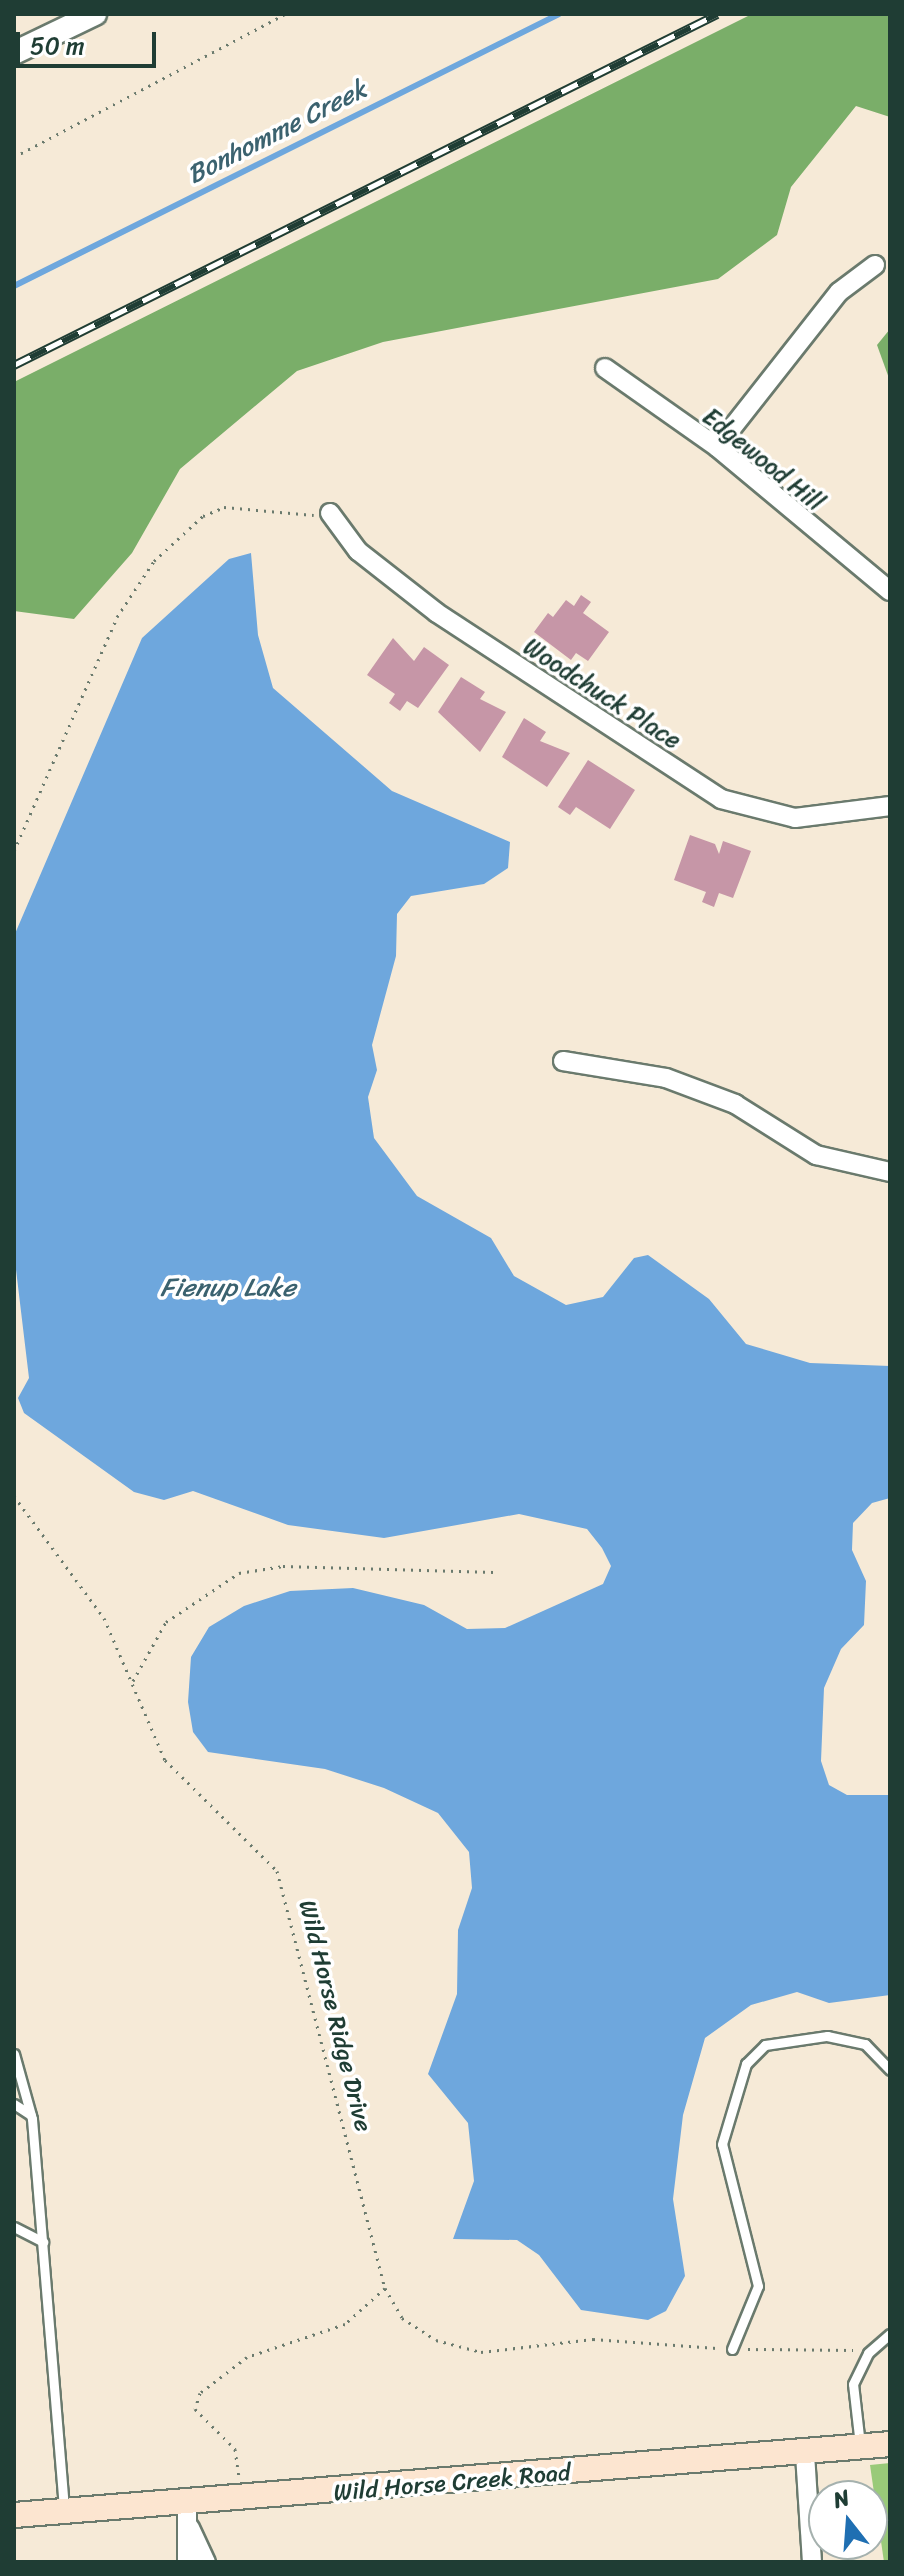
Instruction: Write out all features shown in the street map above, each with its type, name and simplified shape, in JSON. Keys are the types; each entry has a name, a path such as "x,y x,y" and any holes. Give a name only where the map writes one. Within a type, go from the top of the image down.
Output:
{"main road":[{"name":"Wild Horse Creek Road","path":"14,2515 238,2501 805,2454 890,2444"}],"street":[{"path":"14,53 95,14"},
{"path":"717,447 839,292 875,265"},
{"name":"Edgewood Hill","path":"605,368 717,447 890,591"},
{"name":"Woodchuck Place","path":"330,513 358,551 437,613 721,799 795,818 890,806"},
{"path":"563,1061 666,1078 735,1104 816,1155 890,1172"},
{"path":"805,2454 812,2562"},
{"path":"187,2502 190,2528 187,2562"},
{"path":"190,2528 206,2562"}],"lane":[{"path":"732,2349 758,2286 722,2144 746,2064 765,2045 827,2036 865,2044 890,2070"},
{"path":"14,2054 31,2115 64,2512"},
{"path":"14,2104 31,2115"},
{"path":"14,2227 43,2242"},
{"path":"860,2447 853,2384 868,2353 890,2334"}],"path":[{"path":"14,157 285,14"},
{"path":"14,851 117,617 154,561 203,516 224,507 287,517 330,513"},
{"name":"Wild Horse Ridge Drive","path":"14,1496 77,1575 133,1681 174,1771 277,1871 385,2288 402,2318 436,2340 481,2352 593,2339 732,2349 868,2353"},
{"path":"133,1681 166,1622 239,1573 283,1566 494,1572"},
{"path":"238,2501 235,2449 201,2417 200,2393 247,2357 345,2324 385,2288"}],"green space":[{"path":"752,14 890,14 890,117 856,106 791,187 777,235 718,279 383,342 297,371 180,469 132,553 74,619 14,611 14,382"},
{"path":"890,329 890,381 877,345"},
{"path":"890,2463 890,2562 884,2560 888,2560 888,2480 872,2480 870,2465"}],"water":[{"name":"Fienup Lake","path":"251,553 258,635 273,688 392,791 510,842 508,868 484,884 411,896 397,914 396,956 372,1045 377,1070 368,1097 374,1138 417,1196 491,1238 514,1276 566,1305 603,1297 634,1258 648,1255 709,1299 746,1344 810,1363 890,1366 890,1498 872,1503 853,1523 852,1550 866,1581 864,1625 841,1649 824,1688 821,1761 829,1785 847,1795 890,1795 890,1995 829,2003 797,1992 751,2005 705,2038 683,2115 673,2199 685,2276 666,2311 648,2320 581,2310 539,2255 517,2240 453,2239 474,2181 468,2123 428,2074 457,1994 458,1930 472,1888 469,1852 438,1813 384,1788 325,1769 208,1752 193,1732 188,1702 191,1657 209,1627 244,1606 290,1591 353,1588 424,1605 467,1629 505,1628 603,1584 611,1566 602,1548 587,1529 519,1514 384,1538 288,1525 193,1491 164,1500 134,1492 24,1413 18,1398 29,1378 14,1253 14,936 142,638 229,559"}],"building":[{"path":"581,595 591,602 583,613 609,632 588,661 576,653 571,660 534,632 548,613 553,617 566,600 574,606"},
{"path":"393,638 414,661 424,647 449,665 418,708 407,701 400,711 389,703 395,694 367,675"},
{"path":"461,677 485,692 480,699 506,712 480,752 438,712"},
{"path":"524,718 546,732 540,741 570,753 547,787 502,757"},
{"path":"588,760 635,790 610,829 576,807 570,815 558,807"},
{"path":"690,835 715,844 719,854 723,841 751,851 733,898 719,893 714,907 702,902 706,892 674,880"}],"waterway":[{"name":"Bonhomme Creek","path":"14,286 559,14"}],"railway":[{"path":"14,365 717,14"}]}
